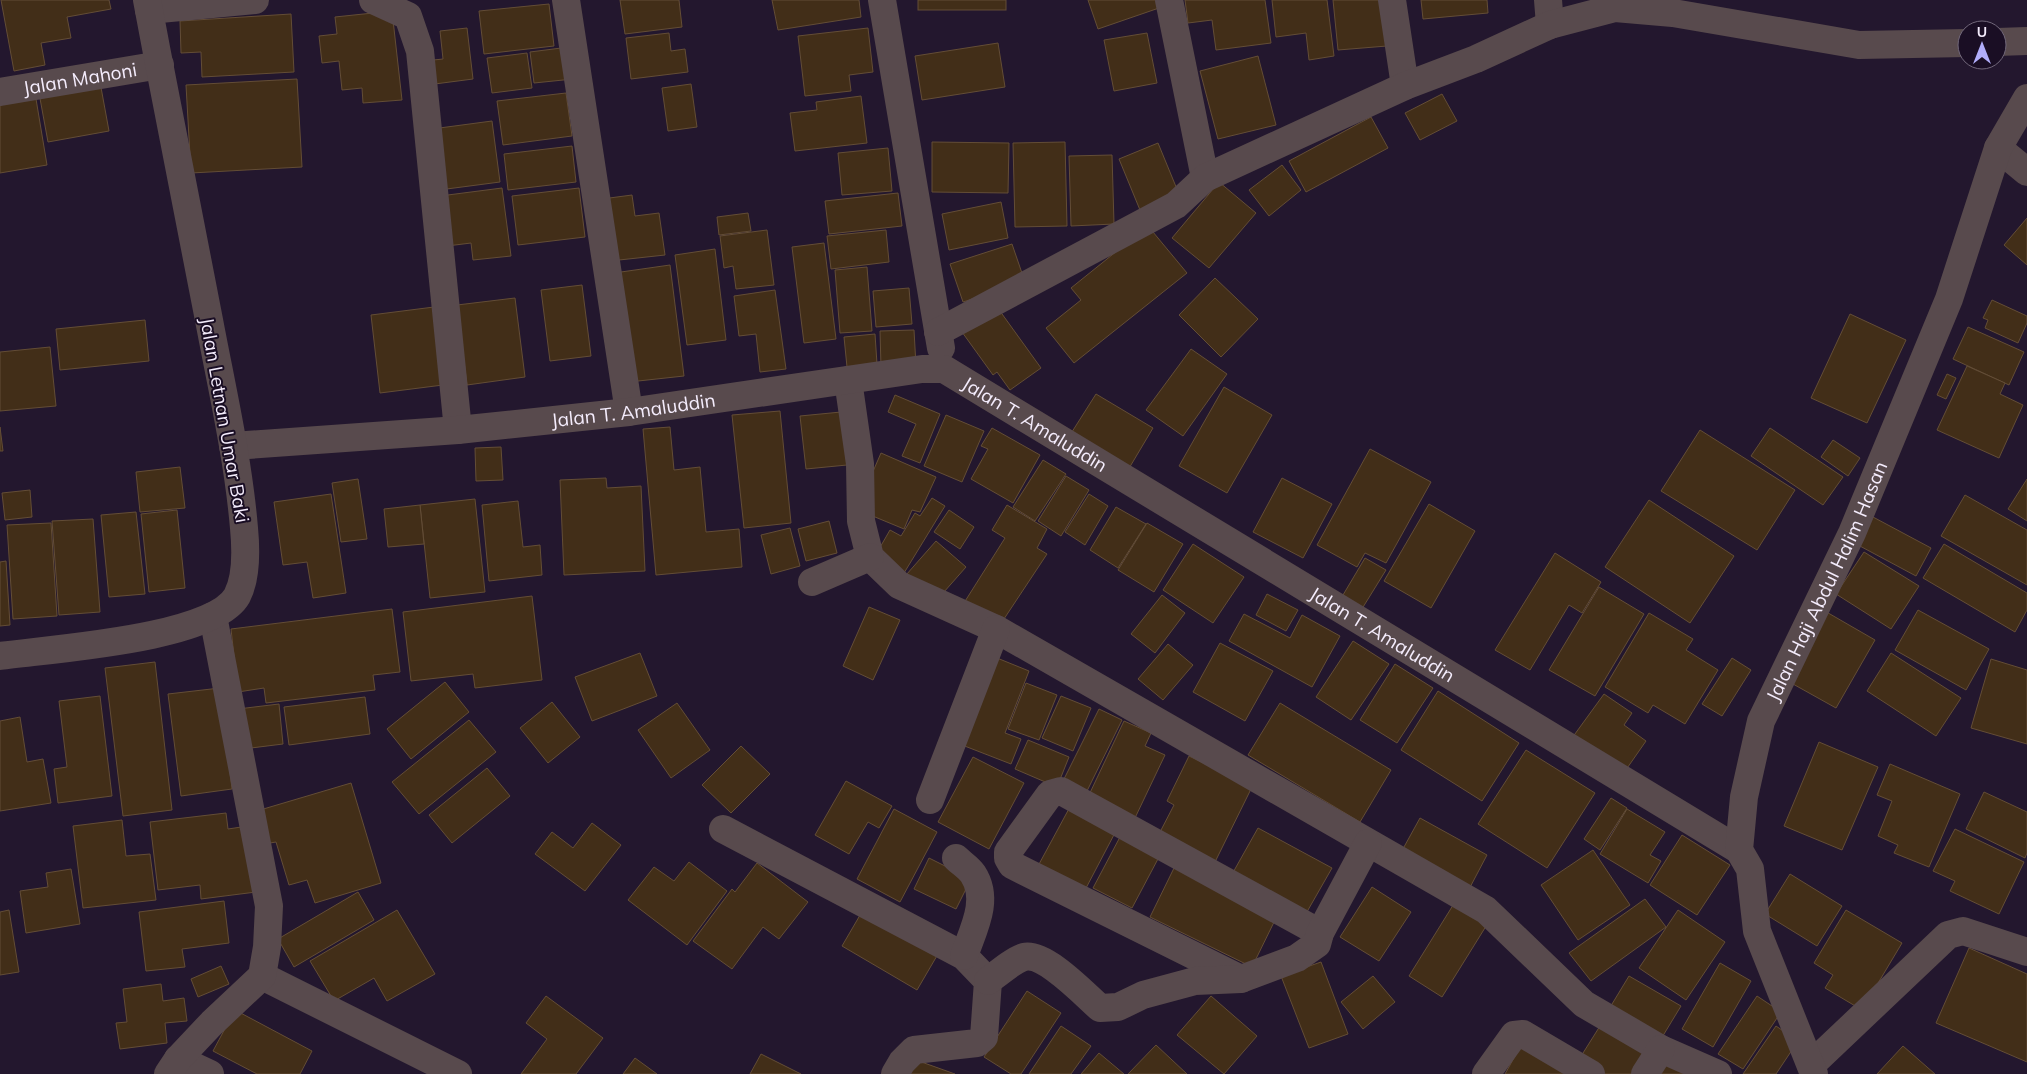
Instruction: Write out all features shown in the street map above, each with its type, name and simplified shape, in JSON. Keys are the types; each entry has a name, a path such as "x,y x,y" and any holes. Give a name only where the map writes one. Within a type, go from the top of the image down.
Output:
{"street":[{"path":"148,5 255,0"},
{"path":"374,0 408,16 420,51 458,430"},
{"path":"566,0 629,412"},
{"path":"882,0 944,369"},
{"path":"1169,0 1206,178"},
{"path":"1392,0 1405,86"},
{"name":"Jalan Letnan Umar Baki","path":"0,656 149,636 185,627 213,616 237,596 245,568 244,529 233,446 148,5"},
{"path":"938,332 1176,205 1206,178 1405,86 1476,59 1549,13 1614,8 1673,13 1859,45 1957,43"},
{"path":"2007,42 2027,41"},
{"name":"Jalan Mahoni","path":"0,92 160,65"},
{"name":"Jalan Haji Abdul Halim Hasan","path":"1739,850 1744,797 1761,721 1852,533 1950,299 1998,148 2027,98"},
{"path":"1998,148 2027,172"},
{"name":"Jalan T. Amaluddin","path":"233,446 458,430 629,412 922,369 944,369 1739,850"},
{"path":"848,380 860,464 861,522 870,557 899,585 996,629 1486,910 1584,1004 1661,1049 1718,1074"},
{"path":"812,582 870,557"},
{"path":"173,1066 212,1023 262,976 268,947 269,906 213,616"},
{"path":"930,800 996,629"},
{"path":"1241,979 1012,865 1008,858 1008,852 1050,794 1060,791 1320,933"},
{"path":"723,829 964,956 988,981 984,1036 977,1043 914,1050 902,1062 895,1074"},
{"path":"988,981 1024,957 1037,958 1048,963 1100,1008 1118,1007 1143,995 1195,981 1241,979 1297,958 1317,944 1320,933 1368,843"},
{"path":"1739,850 1750,869 1757,931 1812,1070 1948,935 1963,932 2027,952"},
{"path":"956,858 972,873 979,887 980,909 964,956"},
{"path":"262,976 458,1074"},
{"path":"1486,1074 1514,1035 1523,1034 1591,1074"},
{"path":"1645,1074 1661,1049"},
{"path":"173,1066 210,1074"}],"building":[{"path":"1,0 109,0 111,9 67,17 71,38 41,43 45,65 14,71"},
{"path":"620,0 679,0 682,27 625,34"},
{"path":"772,0 859,0 861,17 778,30"},
{"path":"918,0 1006,0 1006,10 918,10"},
{"path":"1088,0 1156,0 1159,8 1098,29"},
{"path":"1185,0 1265,0 1271,43 1216,50 1212,20 1188,23"},
{"path":"1272,0 1327,0 1334,56 1309,60 1306,33 1276,37"},
{"path":"1333,0 1383,0 1387,46 1338,50"},
{"path":"1421,0 1487,0 1488,13 1423,19"},
{"path":"549,4 554,46 484,54 479,11"},
{"path":"392,11 402,100 363,103 362,88 342,90 339,61 322,63 319,36 337,34 335,17"},
{"path":"291,14 294,72 202,77 201,52 181,53 180,21"},
{"path":"467,28 473,79 427,85 424,61 443,59 440,31"},
{"path":"868,28 873,72 849,75 851,91 805,96 798,36"},
{"path":"669,33 671,51 685,49 688,72 631,79 626,38"},
{"path":"1147,33 1157,83 1114,91 1104,40"},
{"path":"998,43 1005,87 922,100 915,56"},
{"path":"569,47 573,79 534,83 530,52"},
{"path":"527,53 532,88 492,93 487,58"},
{"path":"1258,56 1276,125 1218,139 1200,71"},
{"path":"297,79 302,167 191,173 186,85"},
{"path":"100,82 109,131 48,142 39,93"},
{"path":"691,84 697,127 668,131 662,88"},
{"path":"35,93 47,165 0,173 0,99"},
{"path":"566,93 572,136 503,145 497,101"},
{"path":"1442,94 1457,121 1420,140 1405,113"},
{"path":"861,96 867,143 795,151 790,113 817,110 816,102"},
{"path":"1371,117 1388,148 1306,192 1289,161"},
{"path":"492,121 500,182 439,190 432,129"},
{"path":"932,142 1009,143 1008,193 932,192"},
{"path":"1065,142 1067,226 1015,227 1013,143"},
{"path":"1158,143 1179,194 1140,210 1119,159"},
{"path":"572,146 576,182 508,190 504,154"},
{"path":"888,148 892,191 842,195 838,153"},
{"path":"1112,155 1114,224 1071,226 1069,156"},
{"path":"1282,165 1301,190 1269,216 1249,190"},
{"path":"1219,182 1256,213 1209,268 1172,238"},
{"path":"502,188 511,256 473,260 471,243 447,246 440,196"},
{"path":"579,188 585,237 518,245 512,196"},
{"path":"898,193 902,226 829,234 825,201"},
{"path":"632,195 635,216 659,213 665,255 610,261 602,199"},
{"path":"1001,202 1008,238 949,250 942,214"},
{"path":"748,213 751,231 719,235 717,217"},
{"path":"2027,218 2027,265 2004,245"},
{"path":"1148,226 1187,273 1074,363 1046,328 1081,300 1071,288"},
{"path":"767,230 774,285 736,289 733,266 724,268 720,236"},
{"path":"886,230 889,262 831,269 827,236"},
{"path":"824,243 836,339 804,343 792,247"},
{"path":"1012,244 1025,282 963,302 950,264"},
{"path":"715,249 726,340 687,345 675,255"},
{"path":"670,265 684,376 629,382 614,273"},
{"path":"867,267 872,331 840,333 835,270"},
{"path":"1215,278 1258,319 1221,357 1179,315"},
{"path":"582,285 591,356 550,361 541,290"},
{"path":"909,288 912,324 876,327 873,291"},
{"path":"775,290 786,369 760,372 756,334 739,336 734,296"},
{"path":"515,298 525,377 467,385 457,305"},
{"path":"1992,300 2027,316 2027,323 2018,343 1985,328 1988,320 1983,318"},
{"path":"434,307 443,385 380,393 371,315"},
{"path":"997,307 1041,368 1010,390 997,372 993,375 962,332"},
{"path":"1850,314 1906,340 1867,423 1811,398"},
{"path":"145,320 149,361 60,370 56,329"},
{"path":"1968,327 2024,352 2009,385 1953,359"},
{"path":"914,330 916,366 881,367 880,331"},
{"path":"875,334 877,364 847,367 844,337"},
{"path":"50,347 56,406 0,411 0,352"},
{"path":"1191,349 1227,374 1183,436 1146,410"},
{"path":"1967,366 2005,383 2000,394 2023,405 1999,458 1937,430"},
{"path":"1947,374 1956,378 1946,399 1937,395"},
{"path":"1224,387 1272,415 1227,493 1179,466"},
{"path":"1096,394 1153,428 1128,470 1070,435"},
{"path":"895,395 940,414 920,463 902,456 916,424 888,412"},
{"path":"780,411 791,523 744,528 732,415"},
{"path":"841,412 847,465 806,469 800,416"},
{"path":"946,415 984,431 962,482 924,466"},
{"path":"0,427 3,451 0,451"},
{"path":"670,427 674,470 700,467 706,532 739,529 742,567 656,575 643,429"},
{"path":"992,428 1040,455 1013,503 971,479 988,449 981,446"},
{"path":"1770,428 1843,477 1823,505 1751,456"},
{"path":"1700,430 1795,490 1757,550 1661,491"},
{"path":"1833,440 1860,458 1848,476 1821,457"},
{"path":"501,447 503,480 476,481 475,448"},
{"path":"1370,449 1431,482 1386,563 1365,553 1357,567 1317,545"},
{"path":"881,453 936,477 920,512 912,510 904,529 863,512 865,490"},
{"path":"1043,460 1066,474 1035,521 1013,507"},
{"path":"180,467 185,508 140,512 136,472"},
{"path":"1066,476 1089,490 1061,536 1038,521"},
{"path":"606,478 607,488 641,486 645,571 564,575 560,480"},
{"path":"1282,478 1332,504 1303,558 1253,532"},
{"path":"358,479 367,539 341,542 332,483"},
{"path":"2027,479 2027,521 2008,509"},
{"path":"30,490 32,517 5,520 2,493"},
{"path":"331,494 346,593 313,598 307,562 283,565 274,502"},
{"path":"1089,494 1108,506 1085,545 1065,532"},
{"path":"1965,495 2027,530 2027,585 1941,536"},
{"path":"932,498 945,506 904,573 875,556 890,530 901,536 915,513 920,516"},
{"path":"475,499 485,592 430,598 420,505"},
{"path":"1649,500 1734,556 1690,623 1605,567"},
{"path":"518,501 523,547 540,545 542,575 489,581 482,505"},
{"path":"1429,504 1475,531 1431,608 1384,581"},
{"path":"420,505 424,544 388,547 384,509"},
{"path":"1007,505 1047,529 1037,548 1047,554 998,628 962,606 1005,538 992,530"},
{"path":"1116,507 1146,524 1118,568 1090,550"},
{"path":"177,510 185,588 149,592 141,514"},
{"path":"949,510 974,527 960,549 934,532"},
{"path":"136,512 145,594 109,597 101,515"},
{"path":"1873,517 1931,548 1916,576 1858,545"},
{"path":"93,519 100,612 59,615 52,521"},
{"path":"829,521 837,553 806,561 798,529"},
{"path":"51,523 57,616 13,619 7,525"},
{"path":"1147,523 1183,544 1154,592 1118,570"},
{"path":"790,528 800,566 771,574 761,535"},
{"path":"936,541 966,567 936,601 906,575"},
{"path":"1193,544 1244,577 1213,623 1163,590"},
{"path":"1944,544 2027,593 2027,610 2015,632 1923,578"},
{"path":"1864,552 1919,586 1891,629 1836,594"},
{"path":"1555,553 1601,582 1582,613 1569,605 1530,670 1495,650"},
{"path":"1365,558 1386,570 1360,612 1340,600"},
{"path":"6,561 10,625 0,626 0,562"},
{"path":"1599,587 1644,614 1595,696 1549,670"},
{"path":"1267,594 1298,610 1286,631 1256,615"},
{"path":"1162,595 1185,613 1155,653 1131,634"},
{"path":"532,596 542,680 475,688 473,674 411,681 403,612"},
{"path":"869,607 900,620 873,680 843,666"},
{"path":"392,609 400,672 373,675 375,690 266,703 264,688 238,692 231,629"},
{"path":"1823,610 1875,640 1836,708 1784,679"},
{"path":"1918,610 1989,649 1966,690 1895,650"},
{"path":"1649,613 1693,639 1686,650 1718,670 1685,724 1653,705 1648,713 1605,687"},
{"path":"1244,614 1290,638 1302,615 1340,636 1312,687 1229,641"},
{"path":"1353,641 1389,664 1351,720 1316,697"},
{"path":"1220,643 1273,671 1245,721 1193,692"},
{"path":"1168,644 1193,665 1163,700 1138,679"},
{"path":"640,653 657,696 592,721 575,677"},
{"path":"1891,653 1961,698 1936,736 1867,691"},
{"path":"997,658 1029,671 1005,733 1021,739 1011,764 962,745"},
{"path":"1732,658 1751,670 1722,716 1702,704"},
{"path":"1991,659 2027,670 2027,744 1971,728"},
{"path":"155,662 172,810 123,816 105,668"},
{"path":"1395,664 1433,688 1397,743 1360,720"},
{"path":"445,682 469,712 411,759 387,729"},
{"path":"1026,683 1057,695 1039,740 1008,729"},
{"path":"220,688 232,789 181,796 168,694"},
{"path":"1438,691 1519,743 1482,801 1401,750"},
{"path":"1604,694 1632,713 1624,725 1646,741 1623,774 1572,738"},
{"path":"100,696 112,796 58,803 54,769 67,767 59,701"},
{"path":"1061,696 1091,708 1073,751 1042,738"},
{"path":"365,697 370,734 289,745 284,707"},
{"path":"552,702 580,737 548,763 520,728"},
{"path":"677,703 710,750 671,778 638,730"},
{"path":"1280,703 1391,770 1360,822 1248,755"},
{"path":"279,704 283,744 243,749 238,709"},
{"path":"1099,709 1122,720 1085,795 1062,783"},
{"path":"20,717 27,762 43,759 51,803 0,811 0,721"},
{"path":"469,720 496,752 419,814 392,782"},
{"path":"1124,721 1151,733 1145,746 1165,755 1134,820 1088,797"},
{"path":"1028,740 1069,757 1057,787 1015,769"},
{"path":"1819,742 1878,767 1842,850 1784,826"},
{"path":"741,746 770,774 731,813 702,785"},
{"path":"1526,750 1595,793 1547,868 1478,824"},
{"path":"1189,756 1252,787 1215,862 1159,834 1174,805 1167,801"},
{"path":"973,757 1024,783 989,849 938,822"},
{"path":"1890,764 1960,794 1929,867 1894,853 1898,845 1878,836 1892,801 1877,795"},
{"path":"487,768 510,796 452,843 429,815"},
{"path":"846,781 892,806 879,828 868,822 849,854 815,835"},
{"path":"351,783 381,883 315,903 307,880 289,885 276,842 270,843 260,810"},
{"path":"1984,792 2027,812 2027,853 2025,858 1966,829"},
{"path":"1611,798 1627,808 1600,850 1584,839"},
{"path":"1071,805 1117,829 1085,890 1038,866"},
{"path":"894,809 937,832 900,902 857,879"},
{"path":"1627,809 1665,832 1650,855 1661,861 1648,883 1600,854"},
{"path":"226,813 228,829 248,826 256,892 201,899 200,885 158,890 150,822"},
{"path":"1420,818 1487,855 1467,893 1399,856"},
{"path":"122,820 126,856 150,854 156,900 83,908 73,826"},
{"path":"592,823 621,845 585,891 535,854 552,832 573,848"},
{"path":"1258,828 1332,868 1304,917 1231,876"},
{"path":"1955,829 2024,862 1999,914 1950,891 1955,881 1933,871"},
{"path":"1682,835 1730,865 1697,915 1650,885"},
{"path":"1120,837 1159,857 1132,908 1093,888"},
{"path":"1593,850 1630,905 1578,940 1541,885"},
{"path":"929,858 971,879 956,909 914,889"},
{"path":"689,862 727,891 687,945 628,900 654,867 674,881"},
{"path":"757,863 808,902 779,939 763,927 732,969 693,941 732,889 735,892"},
{"path":"1175,866 1277,916 1252,967 1150,917"},
{"path":"71,869 80,924 26,933 20,891 48,887 46,873"},
{"path":"1790,874 1842,906 1817,946 1765,914"},
{"path":"1372,887 1411,912 1379,961 1340,937"},
{"path":"358,892 374,920 294,967 278,939"},
{"path":"1645,899 1666,927 1591,981 1569,953"},
{"path":"224,901 229,943 182,949 185,967 146,971 139,912"},
{"path":"1455,902 1488,923 1442,997 1409,976"},
{"path":"9,910 19,972 0,975 0,912"},
{"path":"397,910 435,974 387,1001 374,978 334,1001 310,961"},
{"path":"863,910 938,954 917,990 842,946"},
{"path":"1678,910 1725,942 1686,1000 1639,968"},
{"path":"1846,910 1902,943 1862,1010 1825,988 1833,975 1814,963"},
{"path":"1969,948 2027,974 2027,1062 1936,1023"},
{"path":"1321,962 1348,1034 1309,1048 1281,976"},
{"path":"1720,963 1751,981 1713,1047 1682,1029"},
{"path":"221,966 229,984 198,997 191,979"},
{"path":"1373,976 1395,1002 1363,1029 1341,1002"},
{"path":"1629,976 1681,1006 1661,1039 1609,1009"},
{"path":"161,984 163,1001 184,998 187,1021 165,1023 167,1043 120,1049 116,1023 127,1022 123,989"},
{"path":"1027,991 1061,1013 1021,1074 1011,1074 984,1057"},
{"path":"546,996 603,1038 576,1074 521,1074 547,1039 526,1023"},
{"path":"1211,996 1257,1036 1224,1074 1177,1035"},
{"path":"1757,996 1781,1012 1743,1069 1718,1054"},
{"path":"235,1010 312,1051 300,1074 257,1074 213,1051"},
{"path":"1061,1026 1091,1046 1071,1074 1029,1074"},
{"path":"1600,1026 1649,1056 1638,1074 1600,1074 1578,1061"},
{"path":"1776,1026 1798,1041 1776,1074 1743,1074"},
{"path":"1524,1040 1567,1074 1505,1074"},
{"path":"1156,1045 1187,1074 1128,1074"},
{"path":"1903,1046 1935,1074 1877,1074"},
{"path":"1099,1053 1124,1074 1081,1074"},
{"path":"761,1054 801,1074 750,1074"},
{"path":"635,1058 657,1074 623,1074"},
{"path":"913,1059 955,1074 908,1074"},
{"path":"1661,1060 1688,1074 1654,1074"}]}
